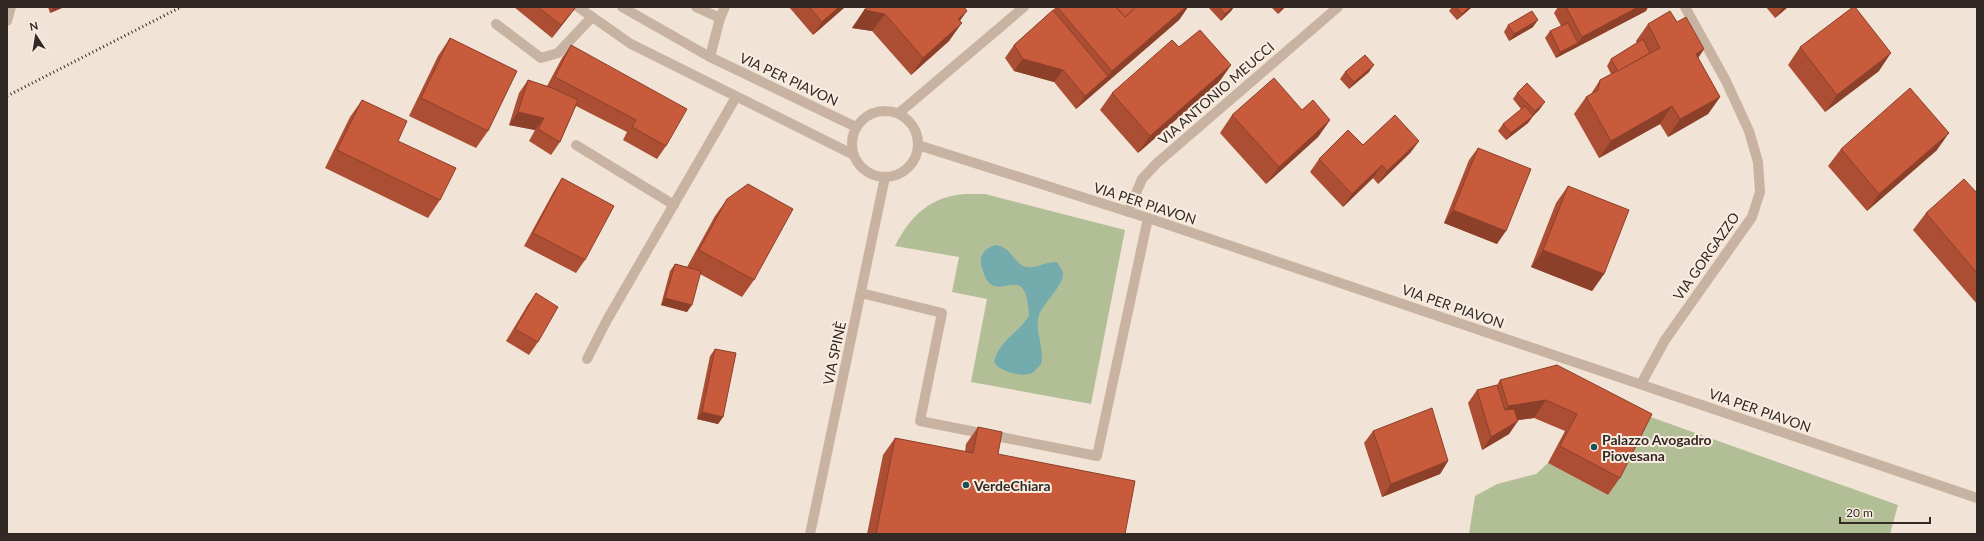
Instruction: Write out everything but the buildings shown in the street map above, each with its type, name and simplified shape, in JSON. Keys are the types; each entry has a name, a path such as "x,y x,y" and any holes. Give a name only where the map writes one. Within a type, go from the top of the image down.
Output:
{"street":[{"path":"7,21 12,7"},
{"path":"578,7 631,44 854,155"},
{"name":"VIA PER PIAVON","path":"622,7 710,57 856,127"},
{"path":"696,7 720,18"},
{"path":"710,57 720,18 725,7"},
{"path":"899,114 1024,7"},
{"name":"VIA ANTONIO MEUCCI","path":"1128,212 1142,179 1157,162 1338,7"},
{"name":"VIA GORGAZZO","path":"1641,384 1665,340 1752,217 1760,192 1758,162 1749,131 1726,81 1686,7"},
{"path":"496,24 541,58 558,53 592,17"},
{"path":"587,359 607,320 736,97"},
{"path":"880,111 899,114 913,126 917,135 918,145 916,155 908,167 895,175 885,177 866,171 859,164 854,155 852,136 856,127 862,119 880,111"},
{"path":"576,145 674,205"},
{"name":"VIA PER PIAVON","path":"918,145 1148,218 1977,498"},
{"name":"VIA SPINÈ","path":"810,534 885,177"},
{"path":"861,293 942,313 920,421 1097,456 1148,218"}],"green space":[{"path":"966,194 985,194 1125,230 1091,404 971,382 987,299 952,292 959,257 895,246 908,225 923,209 942,199"},
{"path":"1645,415 1898,505 1890,534 1469,534 1475,496 1497,484 1536,474 1548,463 1608,495"}],"water":[{"path":"997,245 1010,252 1019,263 1026,267 1057,262 1063,272 1061,282 1039,315 1038,327 1042,358 1041,364 1032,373 1022,375 1011,373 1000,368 994,362 996,355 1004,343 1029,316 1025,293 1021,287 1017,285 996,286 987,280 981,265 982,255 988,248"}],"railway":[{"path":"7,96 181,7"}],"place":[{"name":"Palazzo Avogadro Piovesana","path":"1594,447"},
{"name":"VerdeChiara","path":"966,485"}]}
